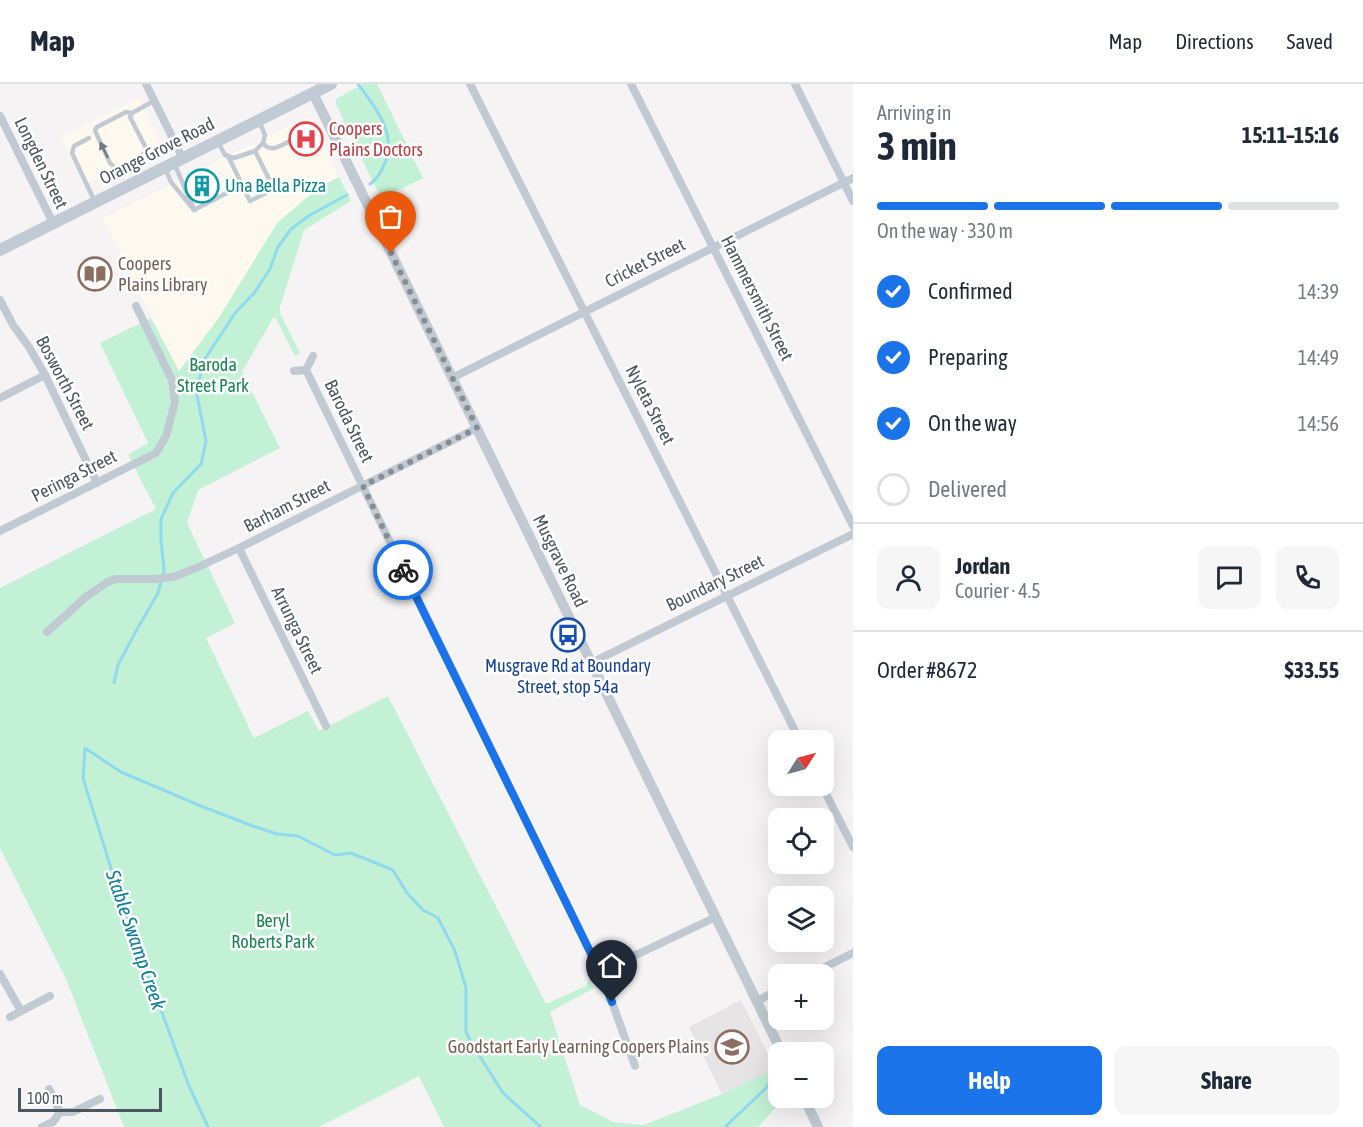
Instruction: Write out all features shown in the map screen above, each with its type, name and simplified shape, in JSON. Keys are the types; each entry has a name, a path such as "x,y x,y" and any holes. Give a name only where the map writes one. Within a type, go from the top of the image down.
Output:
{"main road":[{"name":"Orange Grove Road","path":"0,250 259,121 311,89 331,84"}],"street":[{"path":"146,84 154,101 174,163"},
{"name":"Nyleta Street","path":"470,84 794,730"},
{"name":"Hammersmith Street","path":"631,84 853,526"},
{"path":"795,84 853,201"},
{"name":"Musgrave Road","path":"311,89 777,1042"},
{"name":"Longden Street","path":"0,116 53,224"},
{"name":"Cricket Street","path":"452,378 853,178"},
{"name":"Bosworth Street","path":"0,300 45,375 97,483"},
{"name":"Peringa Street","path":"0,531 156,453 160,447 166,436 175,402 172,380 136,306"},
{"name":"Baroda Street","path":"306,370 313,356"},
{"name":"Baroda Street","path":"294,371 306,370"},
{"name":"Baroda Street","path":"306,370 600,972 635,1066"},
{"path":"0,398 45,375"},
{"name":"Barham Street","path":"47,632 87,596 106,583 115,579 173,577 207,563 477,428"},
{"name":"Boundary Street","path":"591,663 853,534"},
{"name":"Arrunga Street","path":"239,548 326,726"},
{"path":"827,796 853,848"},
{"path":"600,972 716,917"},
{"path":"831,964 853,953"},
{"path":"0,975 21,1011"},
{"path":"757,1001 768,995"},
{"path":"10,1017 50,996"},
{"path":"49,1089 60,1112"},
{"path":"60,1112 73,1112 100,1099"},
{"path":"809,1108 818,1127"},
{"path":"42,1127 53,1122 60,1112"}],"lane":[{"path":"132,113 130,117 147,150 140,158 115,168 110,163 97,135 97,127 154,101"},
{"path":"218,141 225,155 234,158 255,151 263,143 265,135 259,121"},
{"path":"89,138 74,146 72,153 95,203"},
{"path":"263,143 271,149 292,140"},
{"path":"228,156 250,201 274,189 255,151"},
{"path":"174,163 194,210"},
{"path":"174,163 171,182 194,210"},
{"path":"194,210 242,185"}],"shaded area":[{"path":"139,99 162,149 157,154 116,175 110,173 85,185 61,137"},
{"path":"309,116 339,177 318,188 179,371 102,218"},
{"name":"Goodstart Early Learning Coopers Plains","path":"741,1000 768,1054 768,1071 722,1094 689,1027"}],"green space":[{"path":"363,84 377,84 423,178 381,199 336,104 336,99"},
{"name":"Beryl Roberts Park","path":"339,177 351,201 304,230 280,307 280,313 300,353 295,356 276,318 273,318 242,372 280,448 198,490 187,523 235,623 206,638 254,738 308,711 319,731 388,696 546,1004 586,986 589,979 594,988 550,1012 580,1105 613,1122 644,1125 722,1094 768,1071 768,1108 776,1108 758,1127 444,1127 419,1076 319,1127 124,1127 66,979 0,848 0,588 156,509 128,455 148,443 100,343 151,318 179,371 218,319 277,223 318,188"}],"waterway":[{"path":"358,84 378,112 387,133 388,154 378,176 370,184"},
{"name":"Stable Swamp Creek","path":"114,683 118,665 158,593 164,570 161,519 173,493 201,464 206,441 196,390 205,359 235,313 255,292 270,269 278,247 291,229 310,215 347,195"},
{"path":"208,1127 189,1086 122,904 83,778 85,748 121,772 201,806 277,834 298,836 335,855 351,853 393,870 407,893 423,910 438,918 455,951 466,988 466,1032 472,1044 503,1093 541,1127"},
{"path":"725,1127 768,1085"}],"way so far":[{"path":"391,253 477,428 363,486 403,570"}],"place":[{"name":"Coopers Plains Doctors","path":"306,139"},
{"name":"Una Bella Pizza","path":"202,186"},
{"name":"Coopers Plains Library","path":"95,274"},
{"name":"Musgrave Rd at Boundary Street, stop 54a","path":"568,635"},
{"name":"Goodstart Early Learning Coopers Plains","path":"732,1047"}],"route":[{"path":"403,570 604,980 612,1002"}],"park label":[{"name":"Baroda Street Park","path":"213,375"}]}
